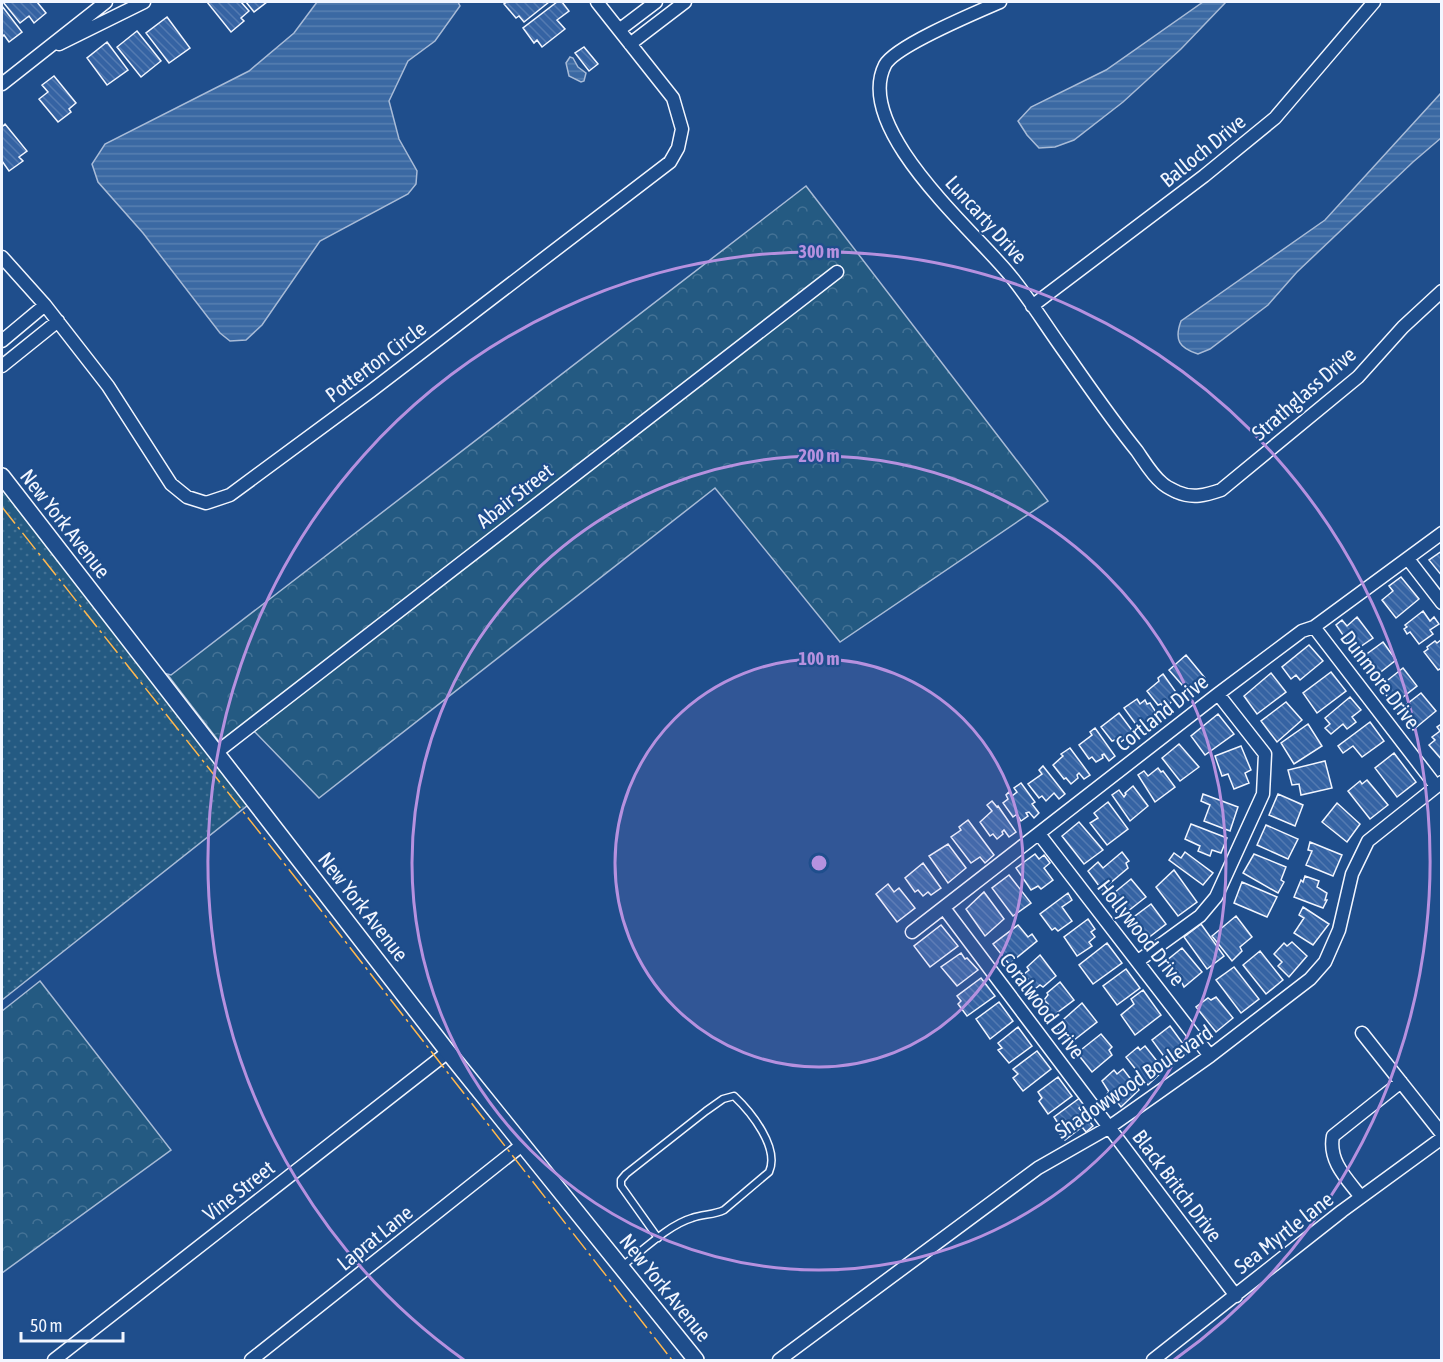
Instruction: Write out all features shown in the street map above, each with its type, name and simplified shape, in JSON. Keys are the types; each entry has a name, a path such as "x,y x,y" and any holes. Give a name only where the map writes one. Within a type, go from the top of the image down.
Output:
{"street":[{"path":"2,84 106,2"},
{"path":"36,55 144,2"},
{"name":"Potterton Circle","path":"2,257 45,305 108,386 171,483 187,497 206,503 230,495 371,391 670,162 678,148 682,129 673,98 597,2"},
{"path":"619,30 656,2"},
{"name":"Luncarty Drive","path":"1000,2 905,48 886,63 879,84 881,105 897,142 923,179 1009,274 1161,483 1176,492"},
{"name":"Balloch Drive","path":"1032,306 1204,177 1275,118 1374,2"},
{"path":"630,44 681,3"},
{"name":"Abair Street","path":"217,752 837,272"},
{"name":"Strathglass Drive","path":"1176,492 1190,496 1204,496 1221,490 1358,377 1403,327 1442,291"},
{"path":"15,355 3,340 45,305"},
{"path":"2,366 58,321"},
{"name":"New York Avenue","path":"2,476 448,1052 696,1360"},
{"name":"Cortland Drive","path":"912,932 1218,694 1302,631 1314,627 1442,533"},
{"path":"1408,559 1442,603"},
{"name":"Dunmore Drive","path":"1314,627 1439,784"},
{"path":"1138,961 1200,916 1216,897 1263,794 1265,754 1218,694"},
{"name":"Shadowwood Boulevard","path":"779,1360 1038,1168 1108,1128 1210,1056 1310,979 1325,962 1339,930 1352,874 1368,841 1439,784"},
{"name":"Hollywood Drive","path":"1040,834 1210,1056"},
{"name":"Coralwood Drive","path":"944,908 1108,1128"},
{"path":"1362,1033 1442,1134"},
{"name":"Vine Street","path":"54,1360 448,1052"},
{"path":"1361,1197 1341,1172 1334,1159 1330,1147 1333,1136 1401,1083"},
{"name":"Black Britch Drive","path":"1108,1128 1236,1296"},
{"name":"Sea Myrtle lane","path":"1153,1360 1361,1197 1442,1138"},
{"name":"Laprat Lane","path":"252,1360 522,1145"}],"lane":[{"path":"621,1268 658,1238 691,1218 724,1210 769,1172 772,1165 765,1136 749,1111 734,1096 723,1099 706,1111 621,1180 621,1186 658,1238"}],"green space":[{"path":"806,186 1048,501 840,642 715,488 319,798 253,730 227,752 167,674 171,675"},
{"path":"2,489 248,805 2,1000"},
{"path":"40,981 171,1150 2,1273 2,1011"}],"shaded area":[{"path":"317,2 458,2 460,6 435,41 408,61 389,101 399,139 417,171 416,184 408,194 320,241 262,325 246,340 230,341 220,333 143,233 98,182 92,164 105,144 249,71 294,33"},
{"path":"1203,2 1226,2 1181,49 1123,102 1074,140 1055,147 1039,148 1027,135 1018,121 1031,107 1106,70"},
{"path":"570,57 586,73 584,81 581,82 569,76 566,63"},
{"path":"1441,93 1441,138 1297,272 1268,305 1210,349 1198,354 1182,346 1178,338 1181,321 1325,220"}],"building":[{"path":"3,2 37,2 46,13 34,23 29,16 20,23"},
{"path":"207,2 241,2 249,11 241,18 244,21 231,32"},
{"path":"246,2 267,2 254,12"},
{"path":"507,2 549,2 524,22 519,16 516,18 504,4"},
{"path":"557,2 562,2 569,11 557,20 565,29 542,47 537,40 534,43 523,28"},
{"path":"2,6 22,32 9,42 4,35 2,37"},
{"path":"167,17 190,48 169,63 146,33"},
{"path":"137,31 161,61 141,77 117,47"},
{"path":"107,42 128,70 107,85 87,58"},
{"path":"584,47 598,64 589,71 575,53"},
{"path":"54,76 76,103 69,109 71,112 58,122 39,99 48,92 42,85"},
{"path":"5,124 27,151 19,157 23,161 9,171 2,161 2,127"},
{"path":"1442,551 1442,576 1429,560"},
{"path":"1401,577 1419,599 1396,618 1382,600 1393,591 1389,586"},
{"path":"1423,611 1430,621 1434,617 1439,624 1430,630 1433,634 1419,644 1410,632 1407,634 1404,629 1407,627 1405,625"},
{"path":"1357,617 1373,638 1354,651 1336,625 1342,620 1347,626"},
{"path":"1442,639 1442,668 1438,670 1424,652 1435,641 1437,643"},
{"path":"1383,642 1396,660 1373,678 1360,659"},
{"path":"1309,645 1323,661 1300,680 1296,675 1291,679 1282,667"},
{"path":"1186,655 1205,678 1189,693 1169,670"},
{"path":"1403,668 1417,686 1394,704 1379,687"},
{"path":"1331,672 1346,691 1317,713 1303,693"},
{"path":"1271,673 1286,692 1257,714 1244,696"},
{"path":"1163,674 1183,702 1177,707 1173,700 1165,709 1161,704 1158,705 1147,691 1159,681 1158,678"},
{"path":"1421,693 1436,711 1413,730 1398,711"},
{"path":"1350,697 1361,710 1352,717 1356,722 1347,729 1343,724 1331,734 1325,728 1330,724 1325,718"},
{"path":"1137,699 1140,704 1145,700 1147,704 1150,703 1161,720 1143,734 1124,708"},
{"path":"1286,702 1302,720 1277,742 1261,721"},
{"path":"1119,713 1137,737 1132,742 1128,737 1118,744 1115,740 1112,741 1101,727"},
{"path":"1218,714 1234,734 1205,755 1191,736"},
{"path":"1370,722 1384,741 1362,757 1353,746 1343,753 1338,746"},
{"path":"1308,724 1322,746 1294,764 1281,743"},
{"path":"1440,725 1442,727 1442,760 1429,745 1435,740 1432,737 1440,731 1437,727"},
{"path":"1095,728 1115,756 1109,761 1104,754 1103,758 1096,762 1092,757 1089,759 1079,745 1092,735 1090,732"},
{"path":"1179,744 1199,767 1180,781 1162,758"},
{"path":"1241,746 1251,770 1245,773 1249,783 1234,789 1228,774 1222,776 1215,756"},
{"path":"1070,748 1090,775 1084,779 1079,773 1078,778 1071,784 1053,765 1063,756 1061,754"},
{"path":"1394,753 1416,782 1397,797 1375,768"},
{"path":"1325,761 1332,788 1301,795 1299,784 1292,785 1288,770"},
{"path":"1043,766 1065,794 1059,799 1054,793 1046,801 1042,796 1039,798 1028,784 1042,774 1039,770"},
{"path":"1158,768 1175,787 1155,802 1138,775 1144,771 1148,776"},
{"path":"1367,780 1388,805 1370,819 1348,791 1360,781 1362,784"},
{"path":"1021,783 1035,802 1032,804 1039,813 1034,818 1029,812 1026,813 1028,816 1021,821 1017,814 1013,817 1003,803 1008,799 1006,795 1009,792 1012,796 1017,792 1014,788"},
{"path":"1133,786 1148,806 1130,821 1112,795 1119,790 1124,797"},
{"path":"1203,794 1238,807 1230,831 1204,821 1210,805 1201,801"},
{"path":"1278,794 1303,805 1295,826 1269,815"},
{"path":"992,801 1016,832 1009,837 1004,830 997,839 993,834 990,836 980,822 992,811 987,805"},
{"path":"1108,802 1128,829 1107,845 1090,823 1098,818 1094,813"},
{"path":"1337,803 1360,824 1347,842 1322,822"},
{"path":"968,820 994,855 985,863 980,857 971,863 951,837 961,830 959,827"},
{"path":"1079,822 1103,850 1084,864 1062,836"},
{"path":"1191,824 1227,838 1221,853 1212,850 1210,856 1198,851 1200,846 1185,839"},
{"path":"1266,825 1298,839 1288,859 1257,845"},
{"path":"1310,842 1342,855 1333,876 1306,865 1312,851 1308,850"},
{"path":"948,844 966,868 948,883 929,856"},
{"path":"1122,852 1129,861 1126,863 1128,868 1102,890 1088,871 1098,862 1103,868"},
{"path":"1185,852 1213,873 1203,885 1169,860 1174,853 1181,858"},
{"path":"1035,854 1039,859 1044,855 1050,863 1044,868 1053,880 1041,889 1038,886 1031,890 1016,868"},
{"path":"1254,854 1286,867 1281,880 1284,882 1278,893 1243,873"},
{"path":"923,863 941,888 931,895 928,892 923,896 918,890 915,892 905,878"},
{"path":"1174,870 1197,902 1178,916 1156,887"},
{"path":"1009,875 1031,903 1013,916 992,888"},
{"path":"1305,876 1319,881 1317,887 1327,893 1325,900 1327,900 1323,908 1294,897"},
{"path":"1131,879 1146,897 1123,915 1109,897"},
{"path":"1242,882 1277,897 1267,917 1234,903"},
{"path":"888,884 894,892 899,888 915,908 897,922 876,894"},
{"path":"984,892 1004,919 985,936 966,909"},
{"path":"1068,893 1072,900 1062,907 1072,921 1058,931 1055,928 1052,930 1040,914"},
{"path":"1151,904 1166,924 1143,942 1127,922"},
{"path":"1303,907 1329,924 1313,945 1294,933 1304,918 1299,915"},
{"path":"1236,916 1252,937 1240,947 1242,951 1232,961 1212,936"},
{"path":"1088,919 1095,929 1091,932 1095,937 1089,942 1092,946 1077,956 1064,937"},
{"path":"1201,924 1224,956 1207,969 1184,937"},
{"path":"941,925 958,946 930,967 914,946"},
{"path":"1018,925 1028,937 1032,934 1037,941 1009,964 993,944"},
{"path":"1292,942 1307,956 1289,977 1278,966 1282,962 1274,954 1284,943 1287,946"},
{"path":"1107,943 1122,963 1093,984 1079,965"},
{"path":"1182,948 1202,972 1184,987 1180,979 1173,983 1167,975 1172,972 1166,961"},
{"path":"1260,951 1283,980 1266,994 1243,965"},
{"path":"961,953 978,970 957,986 941,967"},
{"path":"1040,955 1056,976 1043,987 1040,985 1030,993 1023,983 1028,979 1024,974 1029,970 1027,967"},
{"path":"1234,967 1259,999 1241,1013 1216,980"},
{"path":"1126,969 1140,988 1117,1005 1103,986"},
{"path":"981,978 995,996 967,1016 958,1004 961,1001 957,996"},
{"path":"1060,982 1074,1000 1050,1018 1044,1009 1048,1004 1044,1000 1047,993"},
{"path":"1143,990 1161,1015 1135,1035 1121,1015 1134,1004 1131,999"},
{"path":"1216,997 1233,1018 1216,1032 1196,1007 1208,998 1211,1000"},
{"path":"999,1002 1013,1021 990,1039 976,1019"},
{"path":"1082,1003 1097,1022 1069,1044 1056,1026"},
{"path":"1170,1026 1189,1052 1171,1066 1152,1040"},
{"path":"1018,1027 1032,1046 1009,1063 998,1050 1002,1048 998,1043"},
{"path":"1101,1034 1112,1047 1109,1050 1112,1055 1092,1072 1077,1053"},
{"path":"1145,1046 1164,1070 1148,1085 1126,1057 1138,1047 1140,1050"},
{"path":"1037,1051 1051,1069 1023,1091 1013,1078 1018,1074 1013,1069"},
{"path":"1123,1069 1139,1090 1121,1107 1115,1099 1110,1102 1105,1096 1109,1092 1102,1081 1114,1070 1117,1074"},
{"path":"1058,1077 1072,1096 1048,1114 1039,1101 1042,1098 1038,1092"},
{"path":"1081,1097 1085,1103 1079,1108 1093,1126 1086,1132 1082,1127 1065,1140 1055,1128 1059,1125 1054,1117"}],"power":[{"path":"2,507 302,886 672,1360"}]}
